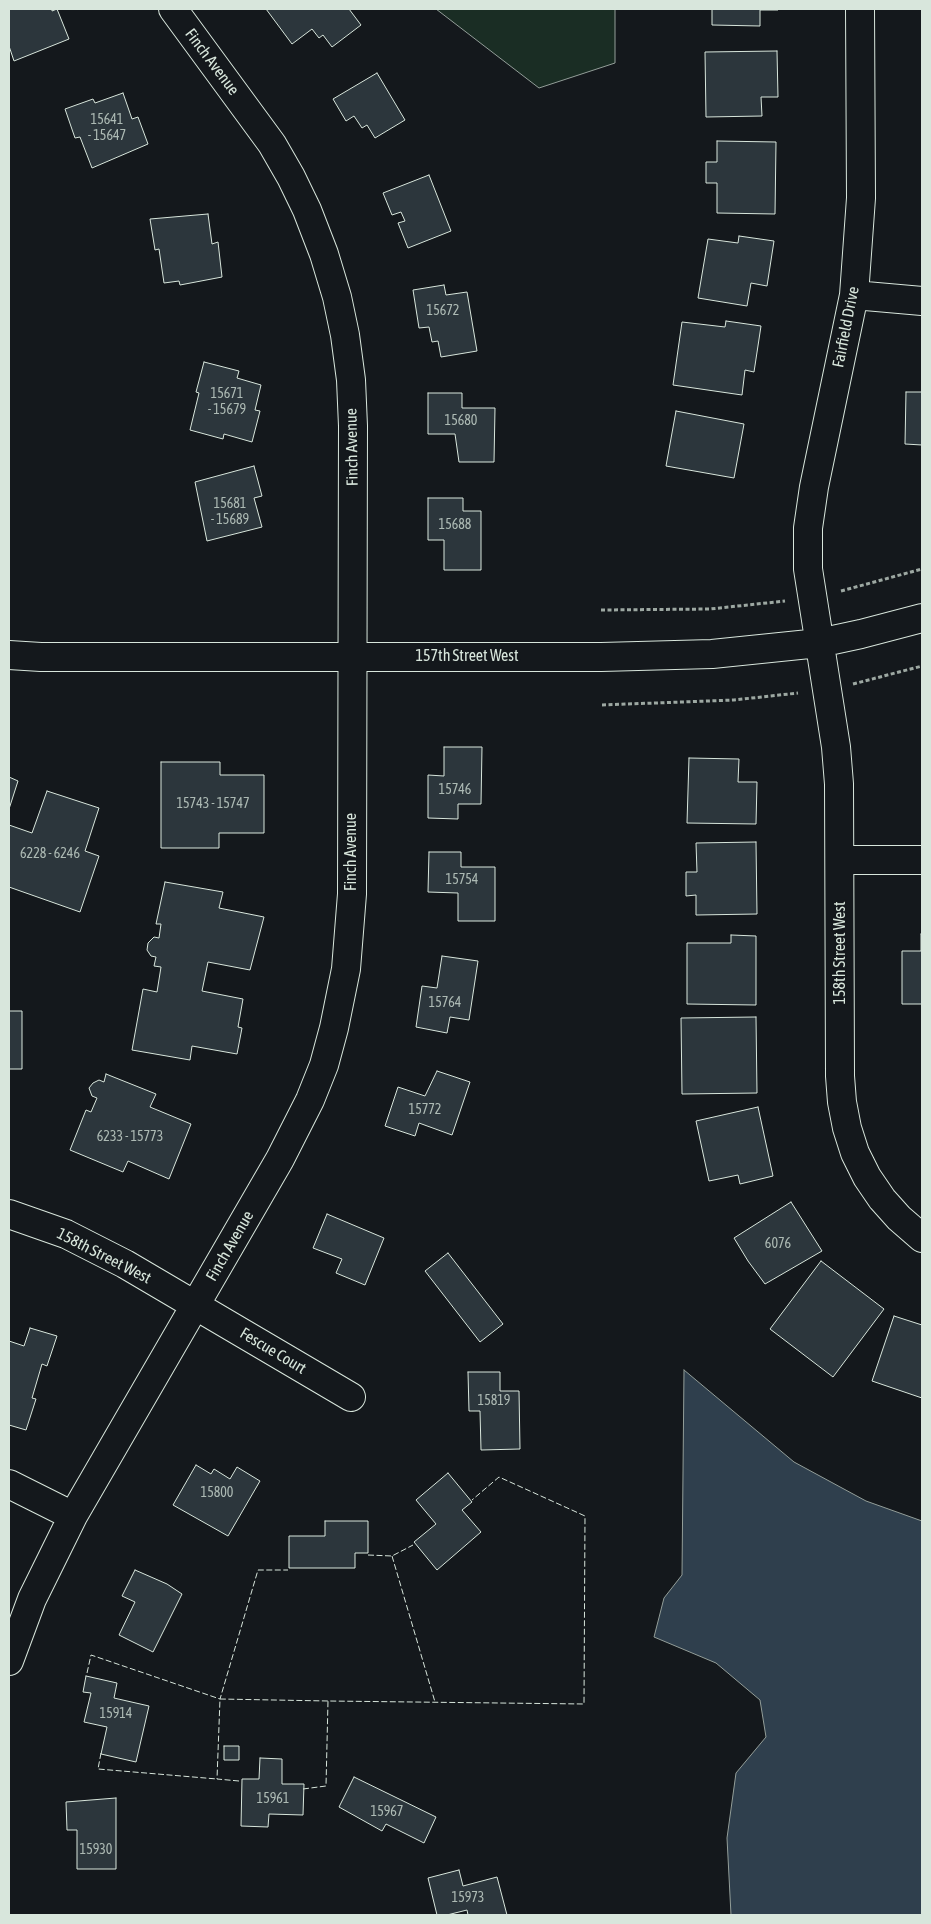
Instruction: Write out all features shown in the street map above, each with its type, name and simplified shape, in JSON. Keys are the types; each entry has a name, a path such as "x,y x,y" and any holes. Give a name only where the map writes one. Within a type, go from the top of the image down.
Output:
{"street":[{"name":"Finch Avenue","path":"9,1661 32,1599 73,1516 196,1306 310,1100 324,1065 334,1028 346,968 352,894 353,426 351,380 345,335 337,297 324,254 307,210 277,152 173,9"},
{"name":"Fairfield Drive","path":"819,643 808,569 808,528 814,487 854,295 861,198 860,9"},
{"path":"854,295 922,301"},
{"name":"157th Street West","path":"9,655 41,657 601,657 712,654 819,643 922,618"},
{"name":"158th Street West","path":"819,643 836,746 839,784 840,1076 842,1102 847,1128 863,1169 882,1199 899,1218 922,1238"},
{"path":"840,860 922,860"},
{"name":"158th Street West","path":"9,1214 66,1234 125,1264 196,1306"},
{"name":"Fescue Court","path":"196,1306 350,1397"},
{"path":"9,1484 73,1516"}],"path":[{"path":"841,591 922,569"},
{"path":"601,610 710,609 778,603"},
{"path":"851,685 922,666"},
{"path":"602,705 734,700 802,693"}],"green space":[{"path":"436,9 615,9 615,63 539,88"}],"water":[{"path":"684,1370 794,1462 866,1501 922,1521 922,1915 731,1915 727,1838 736,1773 766,1737 760,1700 716,1663 654,1637 664,1598 682,1575"}],"building":[{"path":"9,9 52,9 52,11 57,9 69,39 14,61 9,46"},
{"path":"266,9 349,9 361,25 332,47 323,35 319,38 312,29 292,44"},
{"path":"712,9 778,10 760,10 760,26 712,25"},
{"path":"777,51 778,97 761,97 762,116 706,117 705,52"},
{"path":"377,73 405,120 375,138 367,125 362,128 354,116 346,121 333,99"},
{"path":"123,93 132,119 138,117 148,144 92,168 80,137 75,138 65,109 93,99 95,103"},
{"path":"717,141 776,142 775,214 717,213 717,183 706,183 706,162 717,162"},
{"path":"429,175 451,231 408,248 398,223 405,221 401,212 392,215 383,193"},
{"path":"208,214 212,244 218,242 222,277 180,285 179,281 164,283 159,249 155,250 150,219"},
{"path":"739,236 774,241 767,286 751,283 747,306 698,298 708,239 738,243"},
{"path":"444,285 446,295 467,292 477,351 441,357 438,341 432,342 429,327 419,328 413,290"},
{"path":"726,321 761,326 754,372 745,370 742,395 673,385 682,322 725,327"},
{"path":"204,362 239,371 237,378 261,385 255,410 260,411 252,442 224,434 223,439 190,430 199,393 196,392"},
{"path":"906,392 922,392 922,445 905,444"},
{"path":"428,393 462,393 462,408 495,408 494,462 459,462 455,434 428,434"},
{"path":"676,411 744,424 734,478 666,466"},
{"path":"254,466 262,496 254,498 262,527 207,541 195,482"},
{"path":"428,498 463,498 463,511 481,511 481,570 444,570 444,540 428,540"},
{"path":"444,747 482,747 481,804 458,804 458,819 428,818 428,775 444,776"},
{"path":"689,758 739,759 738,782 757,782 756,824 687,823"},
{"path":"161,762 220,762 220,775 264,775 264,833 219,833 219,848 161,848"},
{"path":"9,777 18,781 9,809"},
{"path":"47,791 99,808 85,851 99,856 80,912 9,887 9,825 32,833"},
{"path":"756,842 757,914 696,915 696,895 686,896 686,872 697,872 696,843"},
{"path":"429,852 461,852 461,867 495,867 495,921 458,921 458,893 428,892"},
{"path":"165,882 223,892 219,908 264,917 250,970 208,962 202,991 243,999 238,1027 242,1028 237,1054 192,1046 190,1060 132,1050 143,989 157,992 161,967 154,966 156,957 151,956 147,950 148,943 154,937 159,938 161,924 156,924"},
{"path":"921,934 922,1004 902,1004 902,951 921,951"},
{"path":"731,935 756,936 756,1005 687,1004 687,943 731,943"},
{"path":"442,956 478,961 469,1020 450,1017 447,1033 416,1027 422,986 437,988"},
{"path":"9,1011 22,1011 22,1069 9,1069"},
{"path":"756,1017 757,1093 682,1094 681,1018"},
{"path":"437,1071 470,1082 452,1135 419,1123 415,1136 385,1126 398,1087 425,1096"},
{"path":"106,1074 156,1094 150,1107 191,1124 169,1179 128,1161 123,1172 70,1150 86,1110 91,1112 97,1098 92,1096 89,1088 99,1080 104,1082"},
{"path":"758,1107 773,1176 740,1184 738,1175 709,1181 696,1121"},
{"path":"791,1202 822,1251 765,1284 734,1238"},
{"path":"327,1214 384,1238 365,1285 336,1273 342,1259 313,1248"},
{"path":"448,1253 503,1324 480,1342 425,1271"},
{"path":"821,1261 884,1309 833,1377 770,1329"},
{"path":"894,1316 922,1325 922,1398 872,1381"},
{"path":"30,1328 57,1336 47,1366 42,1364 32,1398 36,1399 26,1430 9,1425 9,1341 24,1346"},
{"path":"468,1372 500,1372 500,1391 519,1391 520,1449 481,1450 480,1411 469,1411"},
{"path":"196,1465 211,1474 214,1469 230,1479 237,1467 260,1481 228,1536 173,1505"},
{"path":"448,1473 472,1502 462,1510 481,1532 437,1570 414,1542 436,1524 416,1500"},
{"path":"325,1521 368,1521 368,1553 355,1553 355,1568 289,1568 289,1536 325,1536"},
{"path":"135,1570 167,1584 182,1594 153,1652 119,1635 135,1602 122,1596"},
{"path":"86,1676 117,1683 114,1698 149,1706 136,1762 101,1754 107,1727 84,1722 91,1693 83,1692"},
{"path":"224,1746 239,1746 239,1760 224,1760"},
{"path":"260,1758 282,1759 282,1784 304,1784 303,1815 269,1814 268,1827 241,1826 242,1779 259,1779"},
{"path":"354,1777 436,1817 424,1843 386,1824 382,1831 339,1807"},
{"path":"116,1798 116,1869 77,1869 77,1830 67,1830 66,1802"},
{"path":"459,1870 463,1886 497,1877 507,1915 468,1915 467,1910 447,1915 437,1915 428,1878"}],"fence":[{"path":"303,1789 326,1786 328,1701 584,1704 585,1516 499,1477 472,1500"},
{"path":"368,1555 392,1556 413,1545"},
{"path":"392,1556 435,1702"},
{"path":"87,1673 91,1655 220,1699 258,1570 288,1570"},
{"path":"239,1781 217,1779 220,1699 328,1701"},
{"path":"101,1753 98,1769 217,1779"}]}
